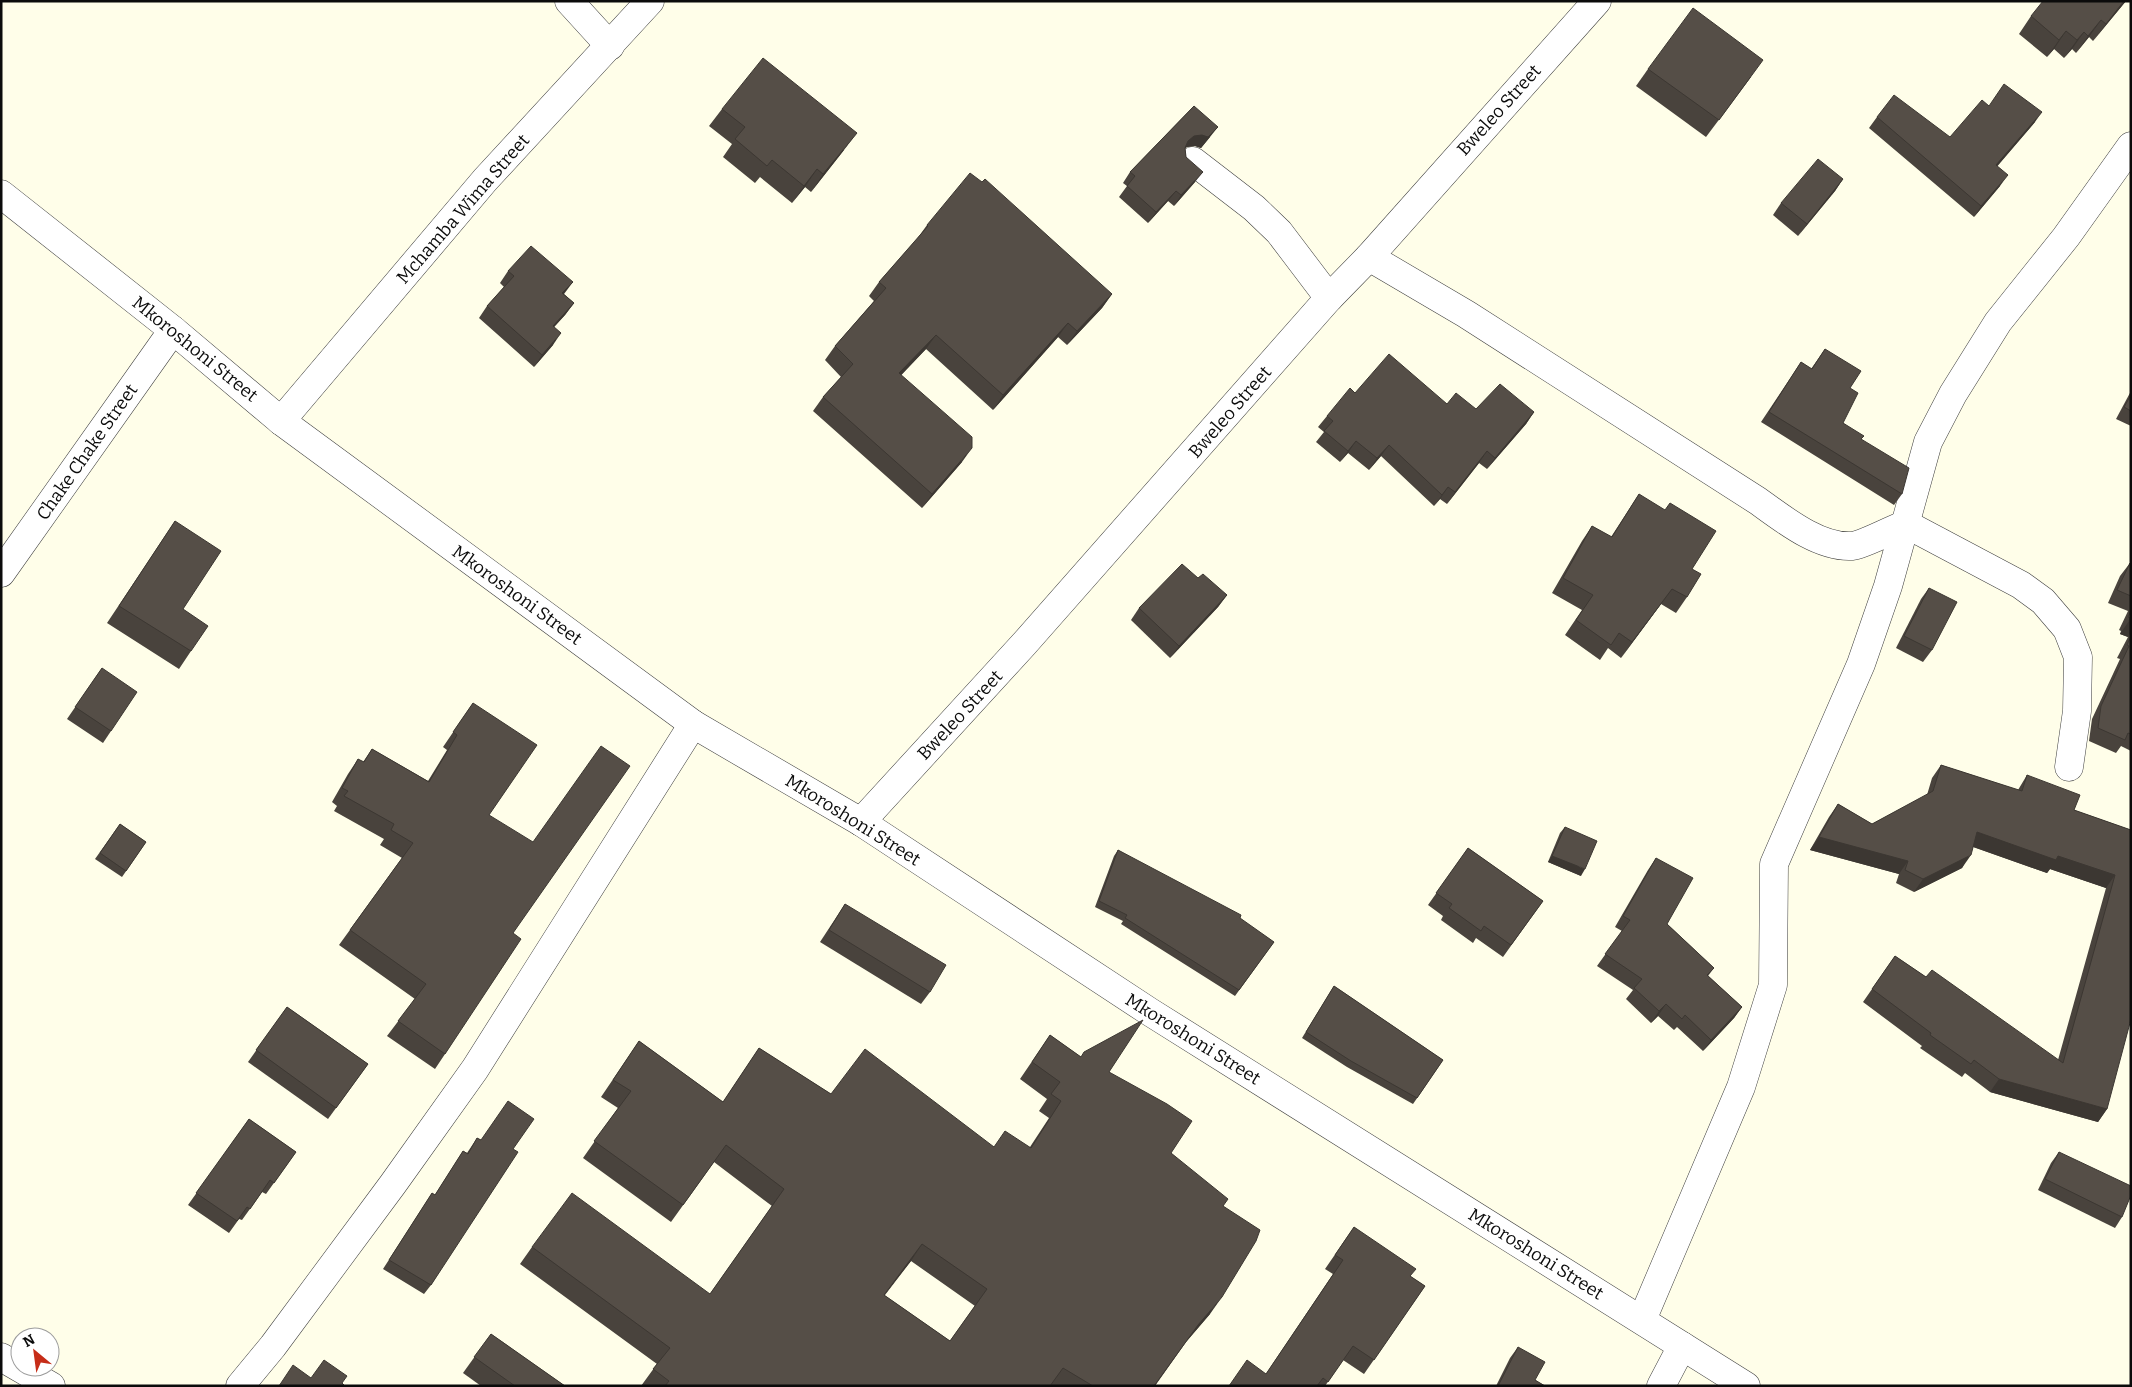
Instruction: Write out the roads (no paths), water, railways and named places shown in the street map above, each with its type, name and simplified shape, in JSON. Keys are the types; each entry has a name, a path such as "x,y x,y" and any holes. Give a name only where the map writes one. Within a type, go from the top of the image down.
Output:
{"street":[{"path":"569,1 610,46"},
{"name":"Mchamba Wima Street","path":"281,421 485,180 650,1"},
{"name":"Bweleo Street","path":"861,822 1031,637 1329,298 1369,257 1597,1"},
{"path":"1642,1320 1741,1087 1773,985 1774,864 1861,664 1888,586 1928,442 1953,394 1998,322 2066,237 2131,146"},
{"path":"1193,161 1254,208 1279,232 1329,298"},
{"name":"Mkoroshoni Street","path":"1,194 172,330 281,421 693,724 861,822 1150,1012 1746,1386"},
{"path":"1369,257 1466,314 1758,501 1797,529 1832,543 1852,546 1906,524"},
{"name":"Chake Chake Street","path":"1,573 172,330"},
{"path":"1906,524 2021,585 2043,601 2067,629 2078,657 2077,711 2069,767"},
{"path":"240,1386 273,1346 475,1068 693,724"},
{"path":"1661,1386 1682,1346"},
{"path":"1,1357 51,1386"}]}
